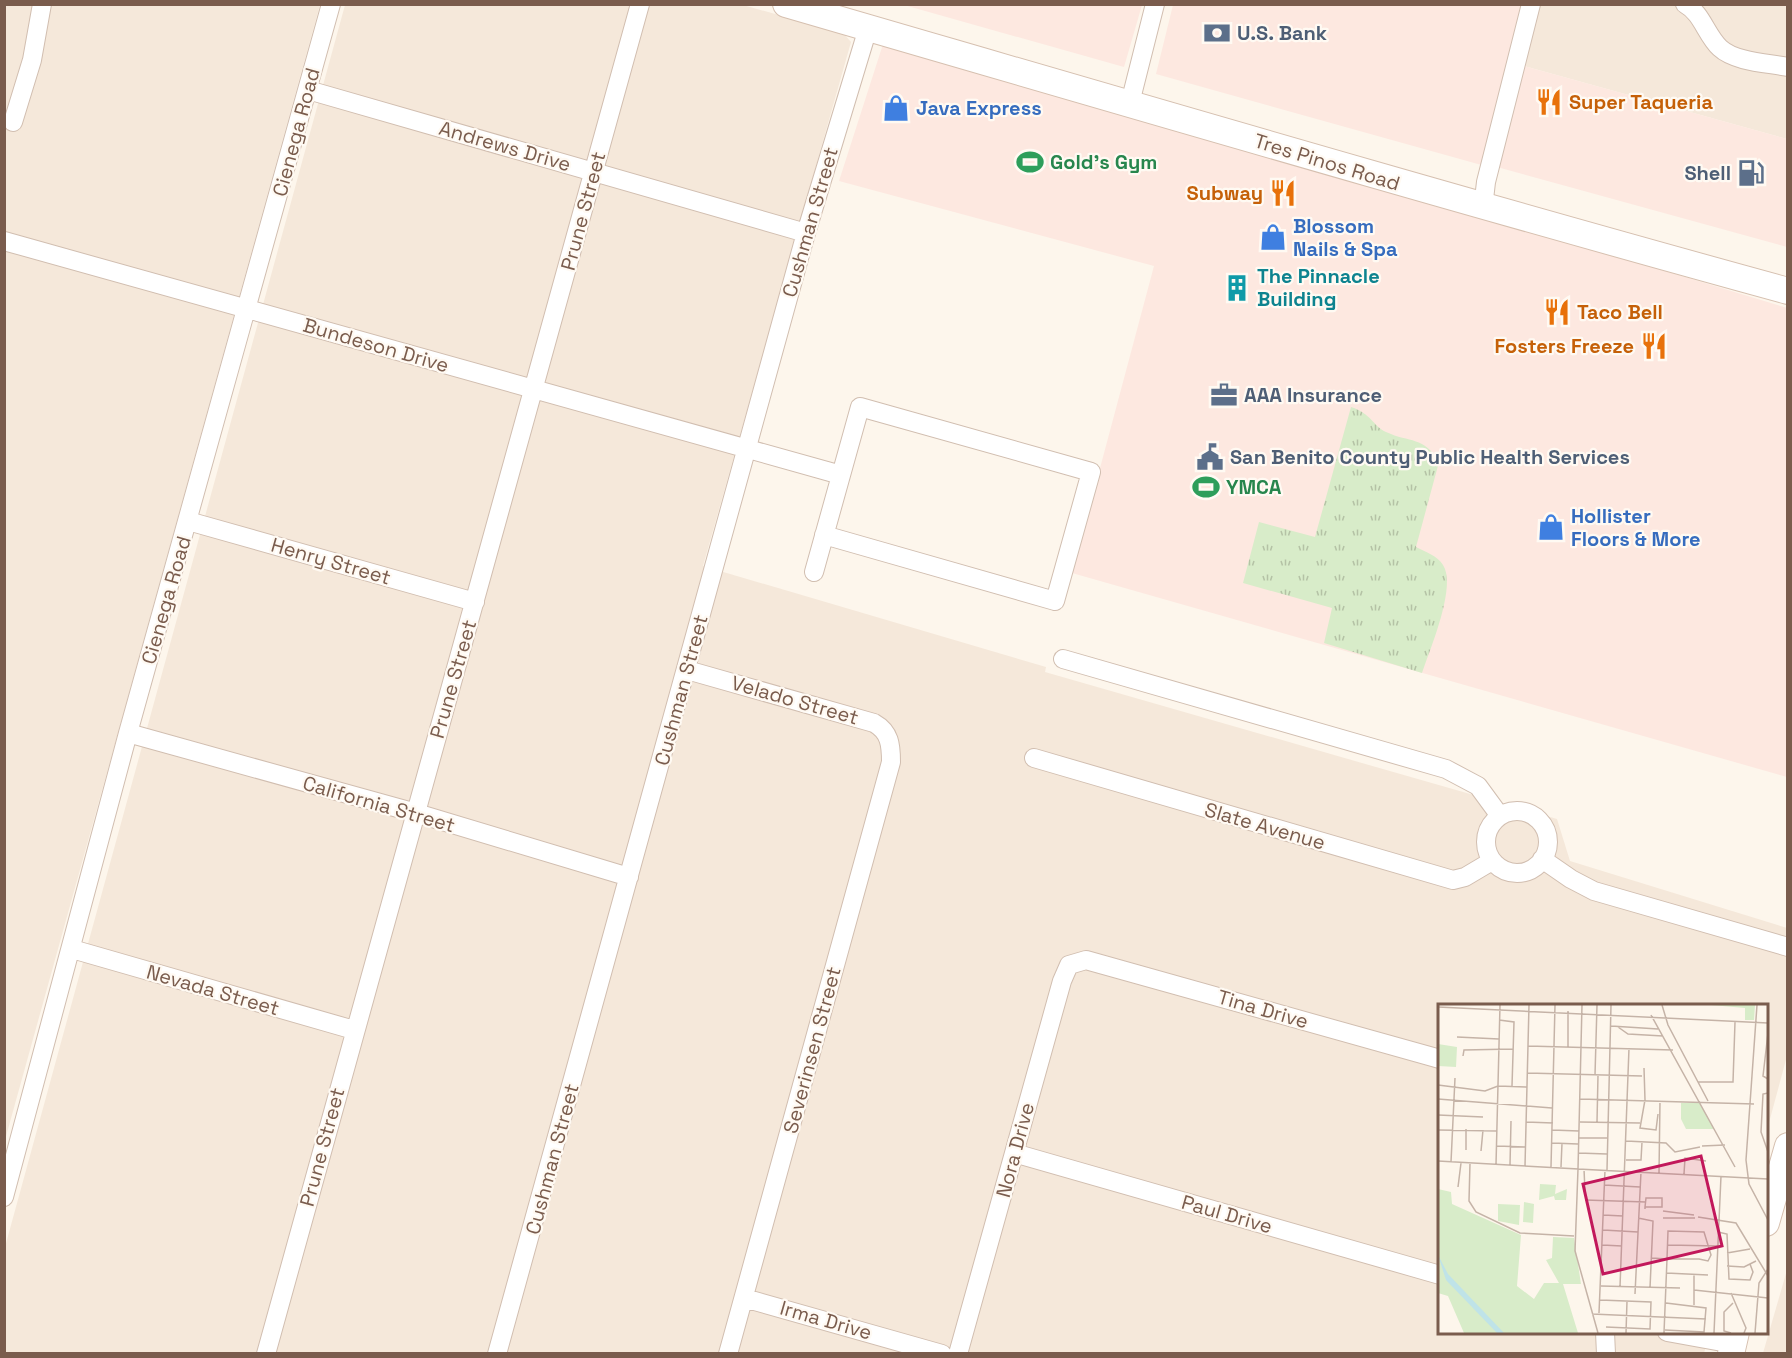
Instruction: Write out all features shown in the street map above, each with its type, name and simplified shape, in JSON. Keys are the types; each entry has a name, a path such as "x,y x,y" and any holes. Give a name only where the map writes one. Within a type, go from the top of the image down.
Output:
{"main road":[{"name":"Tres Pinos Road","path":"786,4 1483,208 1788,291"},
{"path":"1768,1219 1787,1147"}],"street":[{"path":"13,122 32,60 42,4"},
{"name":"Cienega Road","path":"4,1197 72,950 128,733 248,309 331,4"},
{"name":"Prune Street","path":"266,1353 640,4"},
{"path":"1130,103 1155,4"},
{"path":"1483,208 1486,182 1531,4"},
{"path":"1685,4 1695,12 1710,36 1725,52 1788,68"},
{"name":"Cushman Street","path":"497,1353 806,233 868,28"},
{"name":"Andrews Drive","path":"308,90 806,233"},
{"name":"Bundeson Drive","path":"4,241 841,475"},
{"path":"814,572 824,536 841,475 860,407 1091,472 1055,601 824,536"},
{"name":"Henry Street","path":"188,521 475,602"},
{"path":"1063,659 1446,769 1478,786 1500,816"},
{"name":"Velado Street","path":"687,670 874,723 885,731 891,745"},
{"name":"California Street","path":"128,733 416,813 629,877"},
{"name":"Severinsen Street","path":"728,1353 891,762 891,745"},
{"name":"Slate Avenue","path":"1034,758 1453,880 1465,877 1492,861"},
{"path":"1520,811 1539,821 1547,839 1542,859 1536,866 1518,873 1499,868 1487,852 1487,832 1500,816 1520,811"},
{"path":"1542,859 1571,879 1594,891 1788,947"},
{"name":"Nevada Street","path":"72,950 354,1030"},
{"name":"Tina Drive","path":"1086,960 1438,1058"},
{"name":"Nora Drive","path":"958,1353 1065,972 1069,965 1086,960"},
{"name":"Paul Drive","path":"1014,1153 1438,1274"},
{"name":"Irma Drive","path":"744,1298 942,1353"},
{"path":"1605,1334 1606,1353"},
{"path":"1679,1334 1733,1343"}],"shaded area":[{"path":"5,5 320,5 5,1140"},
{"path":"345,5 743,5 843,33 851,42 703,566 1046,667 1045,672 1557,819 1570,861 1787,928 1787,1056 1768,1126 1768,1004 1438,1004 1438,1334 1710,1334 1704,1353 4,1353 5,1247"},
{"path":"904,5 1142,5 1124,67"},
{"path":"1173,5 1527,5 1485,166 1156,74"},
{"path":"1540,5 1787,5 1787,139 1524,66"},
{"path":"884,41 1191,127 1787,308 1787,777 1072,573 1154,266 839,181"},
{"path":"1524,66 1787,139 1787,247 1497,167"},
{"path":"1787,1270 1787,1353 1763,1353"}],"green space":[{"path":"1351,407 1368,416 1386,432 1422,444 1439,462 1416,547 1434,556 1443,565 1447,587 1441,618 1422,673 1324,643 1332,608 1243,583 1259,522 1315,537"}],"place":[{"name":"U.S. Bank","path":"1217,33"},
{"name":"Super Taqueria","path":"1549,102"},
{"name":"Java Express","path":"896,108"},
{"name":"Gold's Gym","path":"1030,162"},
{"name":"Shell","path":"1751,173"},
{"name":"Subway","path":"1283,193"},
{"name":"Blossom Nails & Spa","path":"1273,237"},
{"name":"The Pinnacle Building","path":"1237,288"},
{"name":"Taco Bell","path":"1557,312"},
{"name":"Fosters Freeze","path":"1654,346"},
{"name":"AAA Insurance","path":"1224,395"},
{"name":"San Benito County Public Health Services","path":"1210,457"},
{"name":"YMCA","path":"1206,487"},
{"name":"Hollister Floors & More","path":"1551,527"}]}
